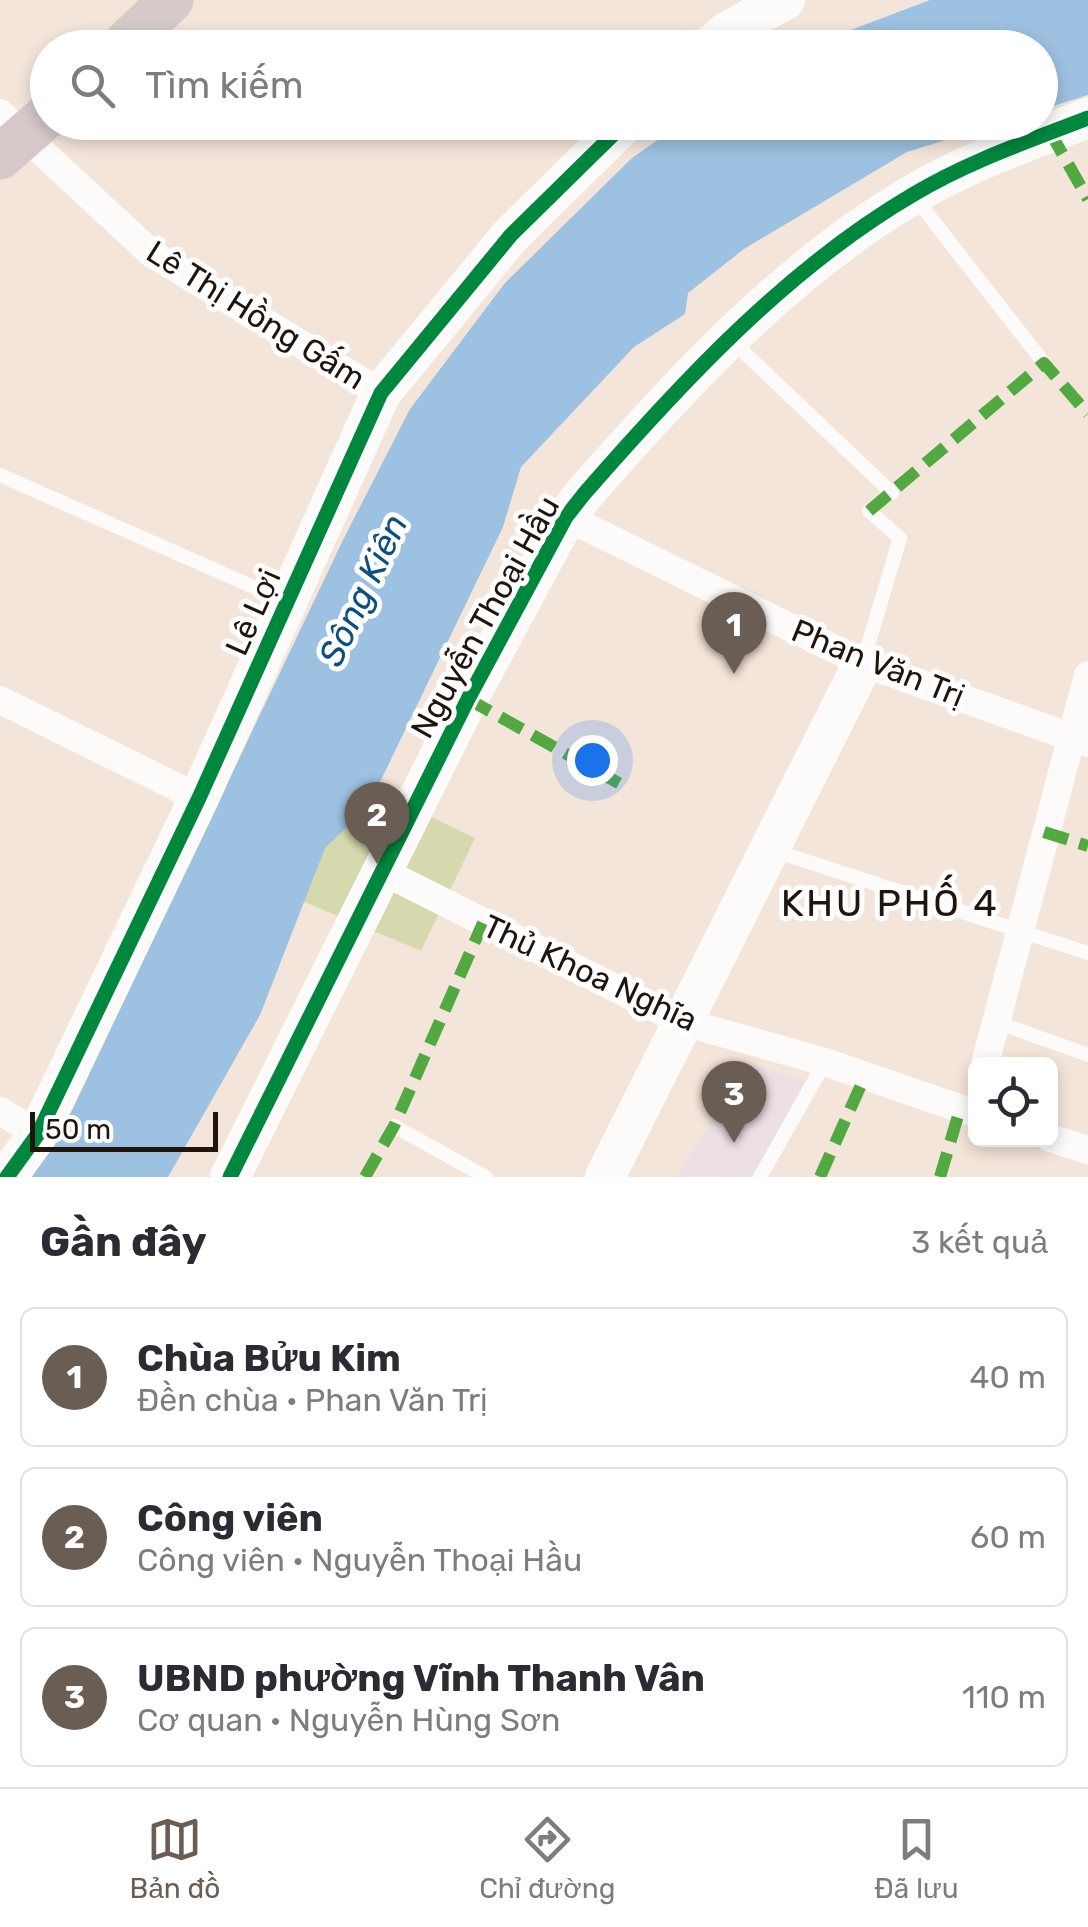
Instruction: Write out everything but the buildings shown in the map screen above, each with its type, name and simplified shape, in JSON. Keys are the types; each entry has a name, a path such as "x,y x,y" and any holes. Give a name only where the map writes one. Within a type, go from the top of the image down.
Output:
{"main road":[{"path":"140,30 171,0"}],"street":[{"path":"730,30 785,0"},
{"name":"Nguyễn Thoại Hầu","path":"1058,129 1088,118"},
{"name":"Lê Thị Hồng Gấm","path":"18,131 151,253 381,393"},
{"name":"Lê Lợi","path":"7,1177 38,1134 199,798 381,393 511,235 608,140"},
{"name":"Nguyễn Thoại Hầu","path":"230,1177 382,871 566,517 607,468 783,289 912,194 982,158 1030,140"},
{"name":"Phan Văn Trị","path":"566,517 863,663 1078,739"},
{"path":"605,1177 863,663"},
{"path":"987,1057 1020,928 1078,739 1088,675"},
{"path":"0,700 199,798"},
{"name":"Thủ Khoa Nghĩa","path":"382,871 683,1022 968,1108"},
{"path":"0,1111 38,1134"},
{"path":"1058,1141 1088,1150"}],"lane":[{"path":"912,194 1044,364"},
{"path":"730,340 892,493"},
{"path":"0,475 287,602"},
{"path":"863,663 900,538 869,511"},
{"path":"769,850 1088,953"},
{"path":"996,1022 1088,1055"},
{"path":"760,1177 826,1062"},
{"path":"394,1126 486,1177"}],"shaded area":[{"path":"746,1063 805,1081 753,1177 678,1175"}],"green space":[{"path":"342,774 475,838 421,951 276,890"}],"water":[{"path":"930,0 1088,0 1088,95 1058,105 1058,30 851,30"},
{"name":"Sông Kiên","path":"658,140 945,140 907,152 744,249 688,293 685,314 634,347 521,467 503,527 368,807 325,848 260,1015 168,1177 29,1177 72,1110 343,540 410,409 505,283 632,158"}],"marked path":[{"path":"1055,140 1088,199"},
{"path":"869,511 1044,363 1088,414"},
{"path":"468,699 622,785"},
{"path":"1044,832 1088,846"},
{"path":"365,1177 394,1126 483,923"},
{"path":"820,1177 865,1076"},
{"path":"940,1177 960,1109"}],"cycle path":[{"path":"1058,130 1088,118"},
{"path":"7,1177 38,1134 199,798 381,393 511,235 608,140"},
{"path":"230,1177 468,699 566,517 697,370 822,257 935,182 1031,140"}],"place":[{"name":"Chùa Bửu Kim","path":"734,674"},
{"name":"Công viên","path":"377,864"},
{"name":"UBND phường Vĩnh Thanh Vân","path":"734,1143"}],"district":[{"name":"KHU PHỐ 4","path":"890,903"}]}
